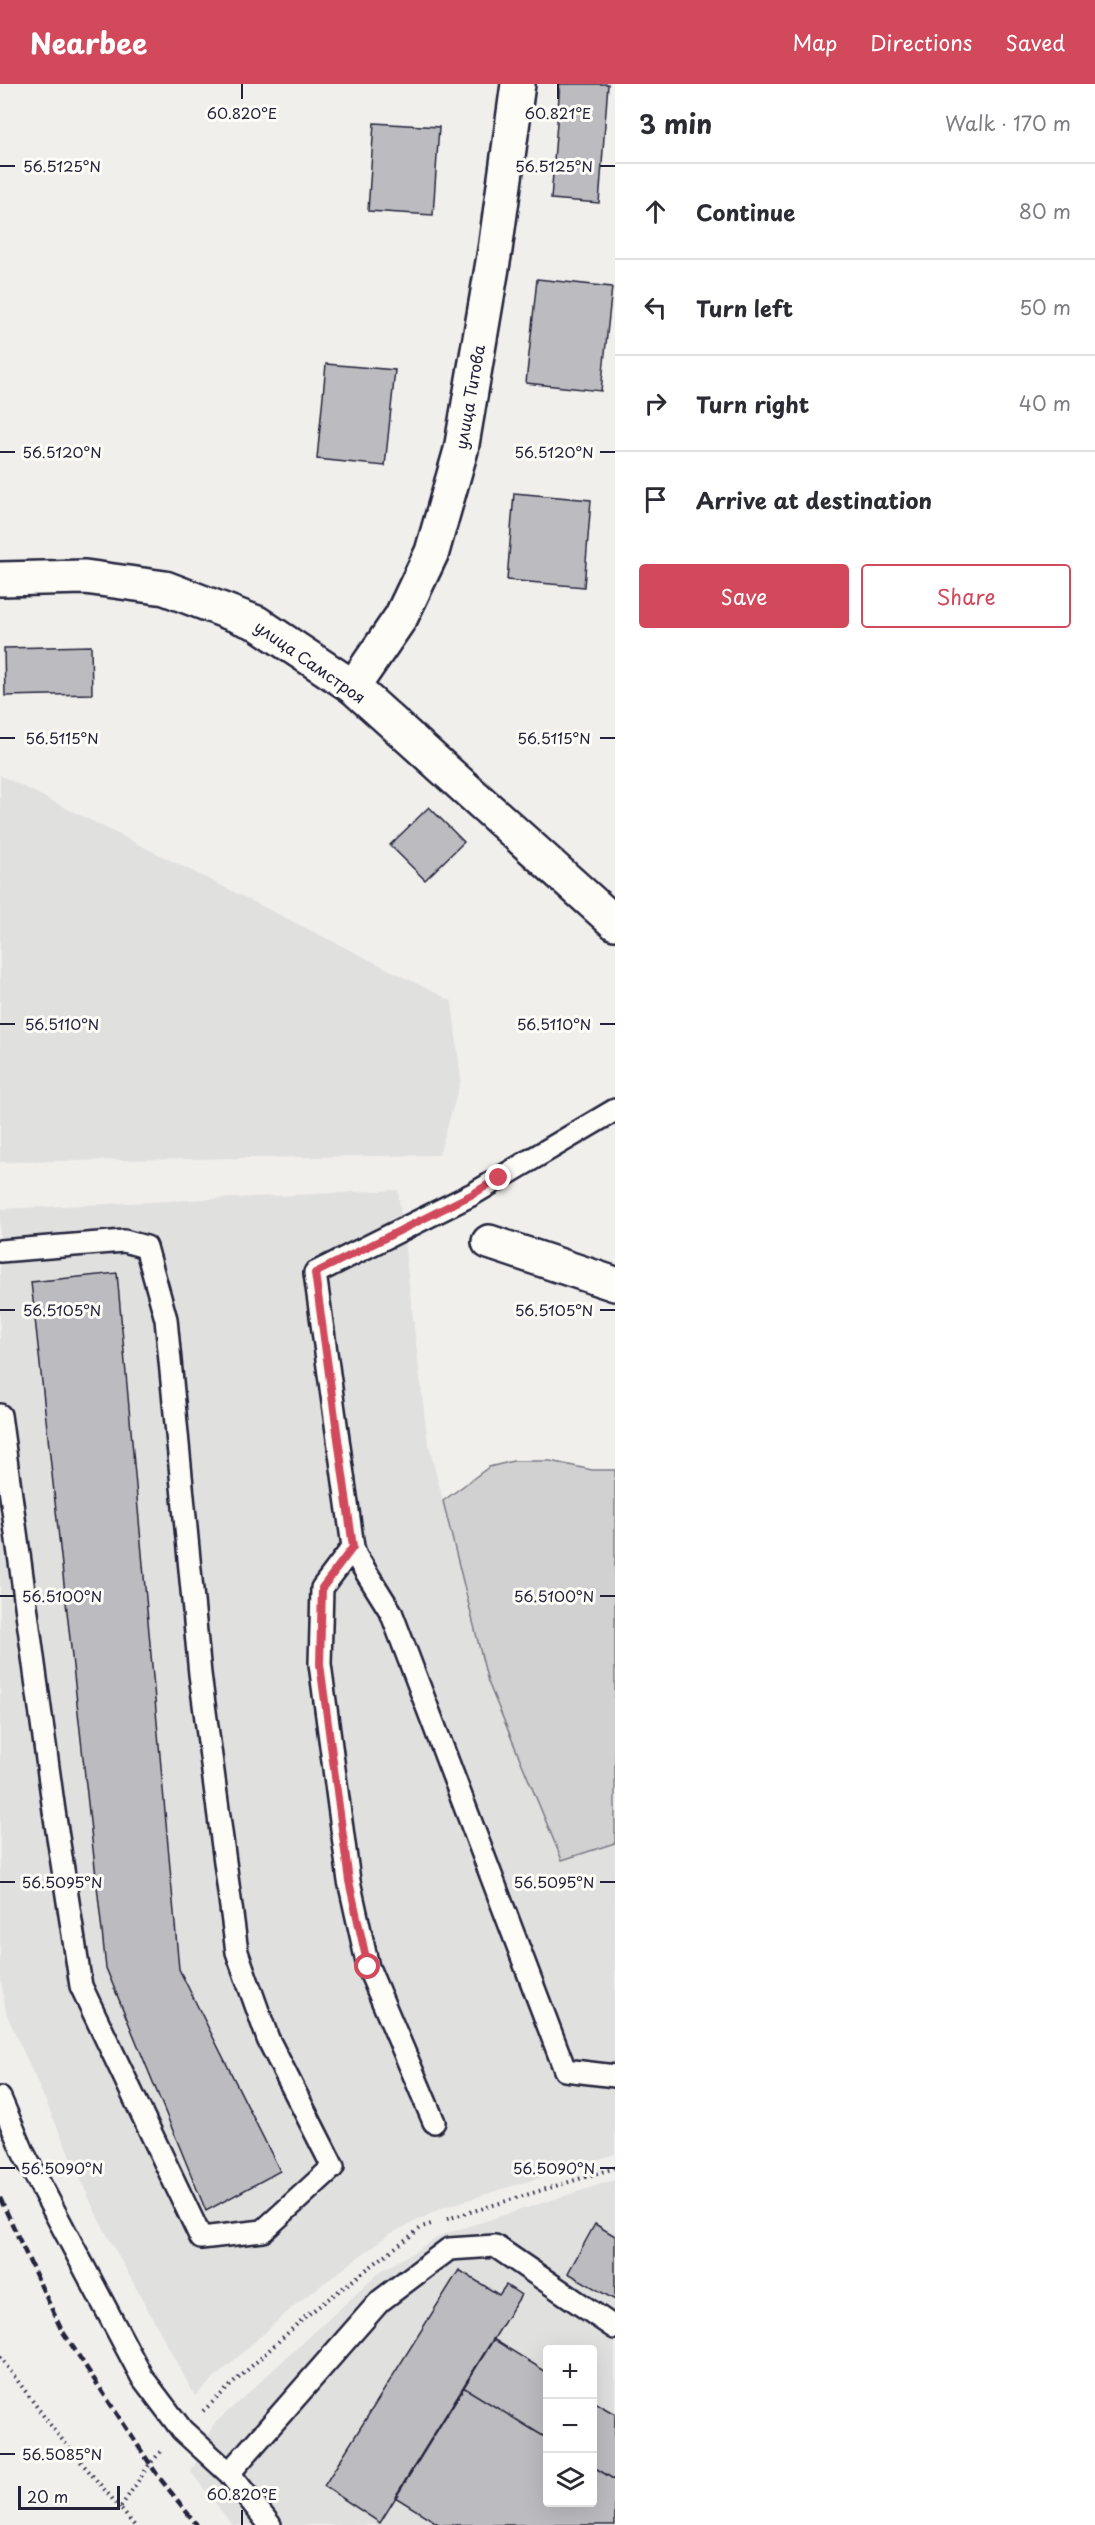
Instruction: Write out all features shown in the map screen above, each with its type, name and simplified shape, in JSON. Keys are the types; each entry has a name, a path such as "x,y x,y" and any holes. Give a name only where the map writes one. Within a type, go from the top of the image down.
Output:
{"street":[{"name":"улица Титова","path":"353,687 401,617 432,552 461,450 495,250 518,84"},
{"name":"улица Самстроя","path":"0,579 85,577 165,588 257,623 353,687 615,923"},
{"path":"489,1242 615,1284"}],"lane":[{"path":"615,1110 473,1194 315,1273 356,1556 391,1612 565,2070 615,2076"},
{"path":"0,1251 123,1241 146,1247 166,1319 200,1674 237,1952 268,2038 333,2167 263,2231 201,2238 81,1986 51,1788 0,1415"},
{"path":"353,1547 322,1588 320,1664 349,1881 368,1967 434,2121"},
{"path":"0,2098 24,2154 142,2377 182,2430 229,2473 270,2525"},
{"path":"229,2473 380,2301 449,2248 495,2246 615,2328"}],"path":[{"path":"0,2357 54,2430 120,2508"}],"shaded area":[{"path":"0,775 452,1001 461,1080 439,1155 0,1162"},
{"path":"398,1190 427,1437 488,1682 562,1859 615,1843 615,2154 442,2208 388,2235 295,2305 195,2396 98,2218 6,2013 0,1973 0,1209"},
{"path":"513,1461 550,1461 592,1470 615,1470 615,1843 562,1860 488,1682 443,1501 489,1467"},
{"path":"615,2180 615,2525 232,2525 191,2472 213,2425 381,2271 444,2234"}],"building":[{"path":"560,84 608,84 599,203 551,199"},
{"path":"374,123 439,127 433,215 368,211"},
{"path":"537,279 612,287 601,391 526,383"},
{"path":"326,364 395,370 385,466 317,459"},
{"path":"514,493 591,500 584,587 507,580"},
{"path":"91,646 92,694 5,696 4,648"},
{"path":"429,807 464,842 425,880 390,845"},
{"path":"117,1273 179,1969 280,2171 206,2211 106,1968 31,1282"},
{"path":"595,2224 615,2236 615,2300 568,2273"},
{"path":"459,2270 499,2295 506,2285 521,2295 380,2523 324,2486"},
{"path":"493,2339 543,2370 543,2436 463,2387"},
{"path":"463,2387 543,2436 543,2507 597,2507 597,2469 615,2480 615,2525 440,2525 395,2497"},
{"path":"597,2404 615,2414 615,2480 597,2469"}],"railway":[{"path":"0,2198 61,2329 158,2476 197,2525"}],"route":[{"path":"368,1967 349,1881 320,1664 322,1588 353,1547 315,1273 473,1194 499,1178"}]}
